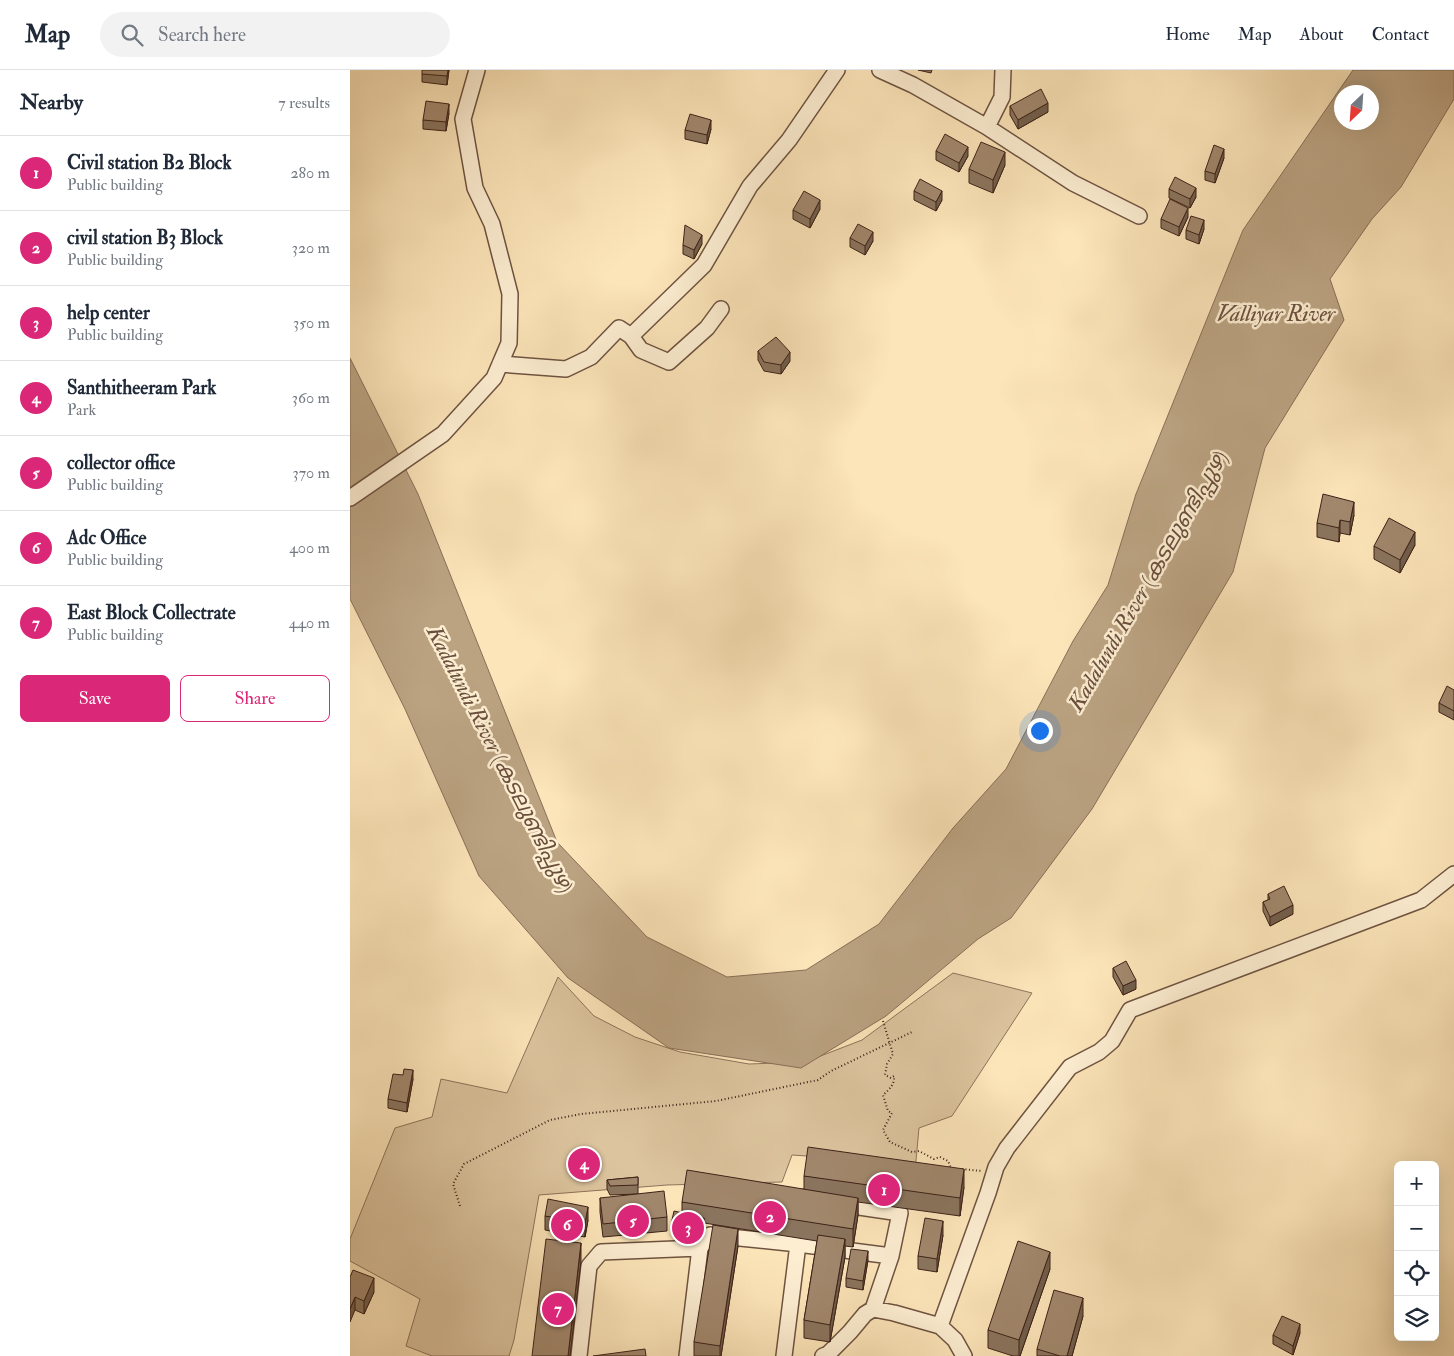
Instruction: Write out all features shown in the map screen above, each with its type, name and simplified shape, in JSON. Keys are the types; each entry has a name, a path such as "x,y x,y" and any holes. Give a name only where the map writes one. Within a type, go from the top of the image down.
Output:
{"street":[{"path":"350,498 443,434 494,378 509,343 510,294 492,224 475,188 463,119 477,70"},
{"path":"631,336 704,265 750,186 788,140 837,70"},
{"path":"880,70 913,85 987,127 1073,183 1138,216"},
{"path":"987,127 1002,97 1003,70"},
{"path":"500,364 566,369 592,357 618,328 631,336 641,350 668,362 707,328 721,309"},
{"path":"940,1326 994,1174 1007,1148 1070,1066 1099,1052 1112,1041 1130,1010 1421,900 1454,874"},
{"path":"823,1356 828,1354 865,1314 873,1309 891,1256 900,1213 824,1202"},
{"path":"687,1356 700,1248 710,1235 891,1256"},
{"path":"784,1356 798,1244"},
{"path":"579,1356 589,1266 601,1252 700,1248"},
{"path":"873,1309 940,1326 955,1340 964,1356"}],"path":[{"path":"883,1021 894,1054 887,1064 885,1075 891,1078 894,1076 894,1081 883,1095 888,1110 892,1113 883,1130 890,1142 912,1152 919,1151 934,1159 940,1157 948,1161 951,1168 980,1170 994,1174"},
{"path":"460,1206 453,1184 464,1164 550,1120 581,1114 716,1101 818,1080 831,1071 912,1032"}],"shaded area":[{"path":"953,973 1032,993 952,1116 919,1128 915,1171 836,1158 792,1155 782,1182 667,1185 539,1195 514,1340 509,1356 432,1356 406,1346 420,1299 350,1261 350,1239 395,1128 432,1117 441,1079 507,1093 558,977 594,1016 635,1037 680,1052 749,1064 805,1062 862,1040"}],"water":[{"name":"Valliyar River","path":"1353,70 1454,70 1454,99 1401,187 1372,219 1330,279 1344,320 1265,448 1233,572 1092,809 1011,918 978,939 886,1016 801,1068 669,1048 568,978 479,876 405,709 350,599 350,358 418,494 557,842 647,937 727,977 806,970 879,924 953,828 1006,769 1073,641 1108,585 1136,494 1243,230 1334,98 1334,130 1379,130 1379,85 1343,85"}],"building":[{"path":"422,70 448,70 447,76 422,74"},
{"path":"1041,89 1048,103 1018,120 1010,106"},
{"path":"426,101 449,104 446,122 423,120"},
{"path":"690,114 711,120 707,135 685,130"},
{"path":"945,134 968,147 959,163 936,151"},
{"path":"981,142 1005,152 993,180 969,169"},
{"path":"1214,145 1224,149 1215,174 1205,171"},
{"path":"1175,177 1196,188 1190,199 1169,189"},
{"path":"920,179 942,191 936,202 914,191"},
{"path":"804,191 820,200 810,219 793,210"},
{"path":"1170,199 1188,208 1179,227 1161,219"},
{"path":"1191,216 1204,220 1199,235 1186,230"},
{"path":"858,224 873,232 865,246 850,238"},
{"path":"685,225 702,235 694,250 683,245"},
{"path":"776,337 790,352 781,365 764,362 758,351"},
{"path":"1323,494 1354,502 1350,522 1340,520 1339,528 1317,523"},
{"path":"1389,518 1415,532 1400,560 1374,546"},
{"path":"1447,686 1454,690 1454,711 1439,703"},
{"path":"1284,886 1293,905 1270,917 1263,902 1270,899 1268,894"},
{"path":"1126,961 1136,980 1123,986 1113,968"},
{"path":"404,1069 413,1070 407,1103 388,1099 393,1074 403,1075"},
{"path":"808,1147 964,1169 960,1198 804,1176"},
{"path":"687,1170 858,1198 853,1229 682,1202"},
{"path":"638,1177 638,1185 610,1186 607,1180"},
{"path":"664,1191 667,1217 603,1224 600,1198"},
{"path":"548,1199 588,1207 585,1223 545,1216"},
{"path":"674,1211 704,1218 701,1227 672,1220"},
{"path":"925,1218 943,1221 937,1259 918,1256"},
{"path":"713,1225 738,1229 720,1346 694,1342"},
{"path":"818,1235 845,1239 830,1325 804,1320"},
{"path":"546,1239 581,1243 568,1356 532,1356"},
{"path":"1018,1241 1050,1252 1019,1340 988,1330"},
{"path":"851,1249 868,1251 863,1281 846,1278"},
{"path":"353,1270 374,1278 364,1301 355,1297 350,1309 350,1277"},
{"path":"1054,1290 1083,1298 1067,1356 1060,1356 1037,1349"},
{"path":"1282,1316 1300,1324 1293,1346 1273,1335"},
{"path":"645,1349 646,1356 593,1356"}],"place":[{"name":"Santhitheeram Park","path":"584,1164"},
{"name":"Civil station B2 Block","path":"884,1190"},
{"name":"civil station B3 Block","path":"770,1217"},
{"name":"collector office","path":"633,1221"},
{"name":"Adc Office","path":"567,1225"},
{"name":"help center","path":"688,1228"},
{"name":"East Block Collectrate","path":"558,1309"}],"water label":[{"name":"Kadalundi River (കടലുണ്ടിപ്പുഴ)","path":"1148,581"},
{"name":"Kadalundi River (കടലുണ്ടിപ്പുഴ)","path":"500,759"}]}
